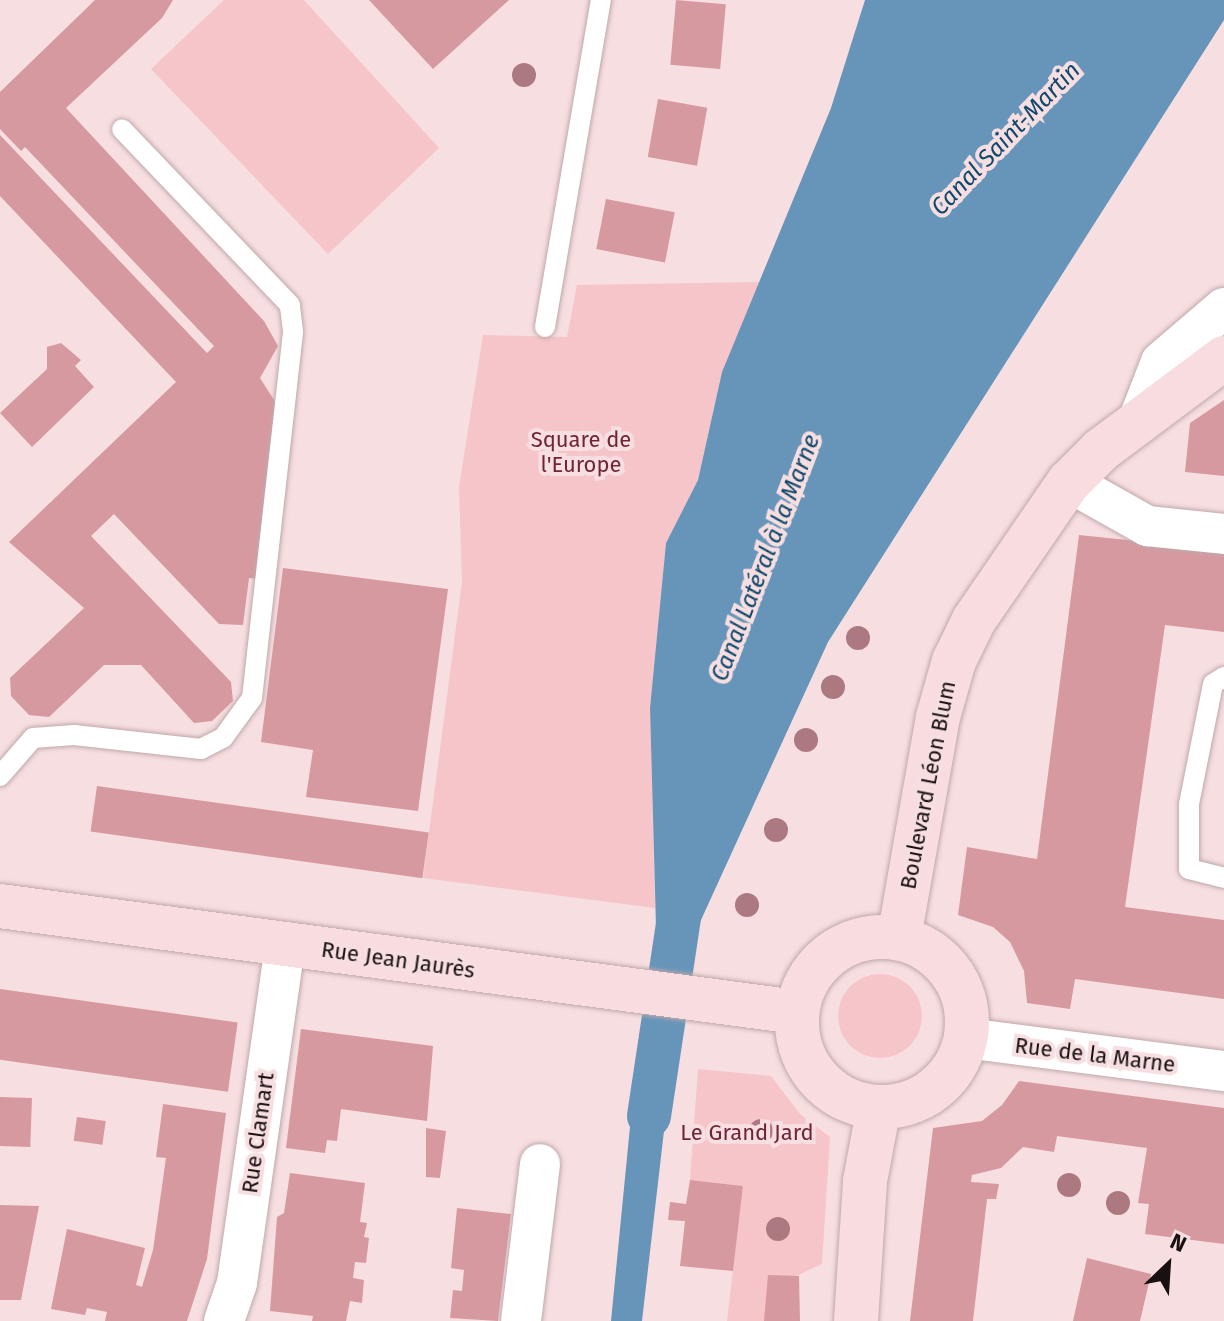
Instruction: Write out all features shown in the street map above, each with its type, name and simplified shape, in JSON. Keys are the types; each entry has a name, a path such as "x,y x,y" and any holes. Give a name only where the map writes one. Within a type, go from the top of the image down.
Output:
{"main road":[{"name":"Boulevard Léon Blum","path":"899,938 938,717 954,661 997,580 1069,482 1138,421 1224,358"},
{"name":"Rue Jean Jaurès","path":"0,906 797,1012"},
{"path":"871,937 899,938 924,948 945,964 967,1012 965,1038 958,1061 926,1095 879,1107 854,1102 815,1075 797,1034 797,1012 805,984 821,962 844,945 871,937"},
{"path":"856,1321 865,1181 879,1107"}],"street":[{"path":"1138,421 1161,362 1224,308"},
{"path":"1069,482 1147,526 1224,534"},
{"name":"Rue Clamart","path":"224,1321 237,1283 285,944"},
{"name":"Rue de la Marne","path":"965,1038 1224,1071"},
{"path":"521,1321 540,1164"}],"lane":[{"path":"545,327 601,0"},
{"path":"0,776 33,738 74,735 201,749 223,738 252,698 293,331 290,305 122,129"},
{"path":"1224,677 1213,684 1189,804 1189,869 1224,878"}],"green space":[{"path":"224,0 304,0 439,148 328,254 151,69"},
{"name":"Square de l'Europe","path":"762,282 722,372 698,480 666,543 650,708 655,908 423,878 462,582 459,487 483,335 567,337 577,285"},
{"path":"880,974 896,977 910,986 919,1000 922,1016 919,1032 910,1046 896,1055 880,1058 864,1055 850,1046 841,1032 838,1016 841,1000 850,986 864,977"},
{"name":"Le Grand Jard","path":"698,1069 771,1076 800,1114 830,1137 822,1264 796,1276 768,1321 727,1321 743,1186 690,1180"}],"water":[{"name":"Canal Saint-Martin","path":"865,0 1224,0 1224,20 828,642 696,931 656,927 650,708 666,543 698,480 722,372 831,108"},
{"path":"637,1055 677,1060 675,1080 670,1079 642,1321 611,1321"}],"building":[{"path":"95,0 173,0 162,18 66,108 264,321 278,346 260,378 276,403 258,579 249,578 243,625 219,624 114,514 91,536 231,682 233,701 212,721 194,723 141,665 104,665 49,717 29,715 11,696 10,678 84,608 9,542 176,382 0,196 0,135 207,353 214,346 25,147 21,151 0,129 0,92"},
{"path":"369,0 509,0 433,69"},
{"path":"676,0 726,4 720,69 670,65"},
{"path":"658,99 707,108 697,166 648,157"},
{"path":"606,199 675,212 665,262 596,249"},
{"path":"61,343 81,360 75,366 94,387 32,447 0,413 47,369 47,347"},
{"path":"1224,400 1224,476 1185,472 1190,423"},
{"path":"1079,535 1224,550 1224,632 1165,625 1125,907 1224,920 1224,999 1075,979 1070,1009 1027,1003 1024,971 1010,942 993,927 958,915 967,847 1037,859"},
{"path":"283,568 448,589 418,811 306,797 313,750 261,742"},
{"path":"97,786 429,833 422,878 91,832"},
{"path":"0,989 238,1022 228,1092 0,1060"},
{"path":"301,1029 433,1046 427,1121 341,1109 337,1141 327,1140 325,1153 286,1148"},
{"path":"1019,1081 1224,1108 1224,1244 1145,1234 1149,1204 1138,1203 1147,1148 1057,1136 1054,1152 1023,1147 1001,1168 972,1175 971,1182 999,1184 996,1199 987,1199 973,1321 910,1321 933,1128 982,1121 1002,1105"},
{"path":"0,1097 32,1098 30,1147 0,1146"},
{"path":"163,1104 226,1113 207,1259 187,1321 105,1321 107,1312 87,1308 85,1315 51,1309 67,1229 145,1248 136,1285 142,1287 153,1250 166,1158 156,1157"},
{"path":"77,1117 106,1121 102,1145 74,1141"},
{"path":"426,1128 446,1131 440,1178 426,1177"},
{"path":"290,1173 365,1183 360,1222 367,1223 364,1237 369,1238 366,1263 355,1262 353,1278 364,1280 362,1303 350,1301 346,1321 312,1321 313,1316 270,1311 277,1217 284,1213"},
{"path":"690,1180 743,1186 733,1271 680,1266 685,1221 668,1220 670,1202 686,1204"},
{"path":"0,1205 39,1206 21,1300 0,1300"},
{"path":"457,1208 511,1214 498,1321 450,1318 453,1290 462,1291 464,1270 451,1268"},
{"path":"1087,1258 1151,1274 1140,1321 1073,1321"},
{"path":"768,1275 799,1276 800,1321 764,1321"}],"waterway":[{"name":"Canal Latéral à la Marne","path":"649,1116 686,872"}]}
